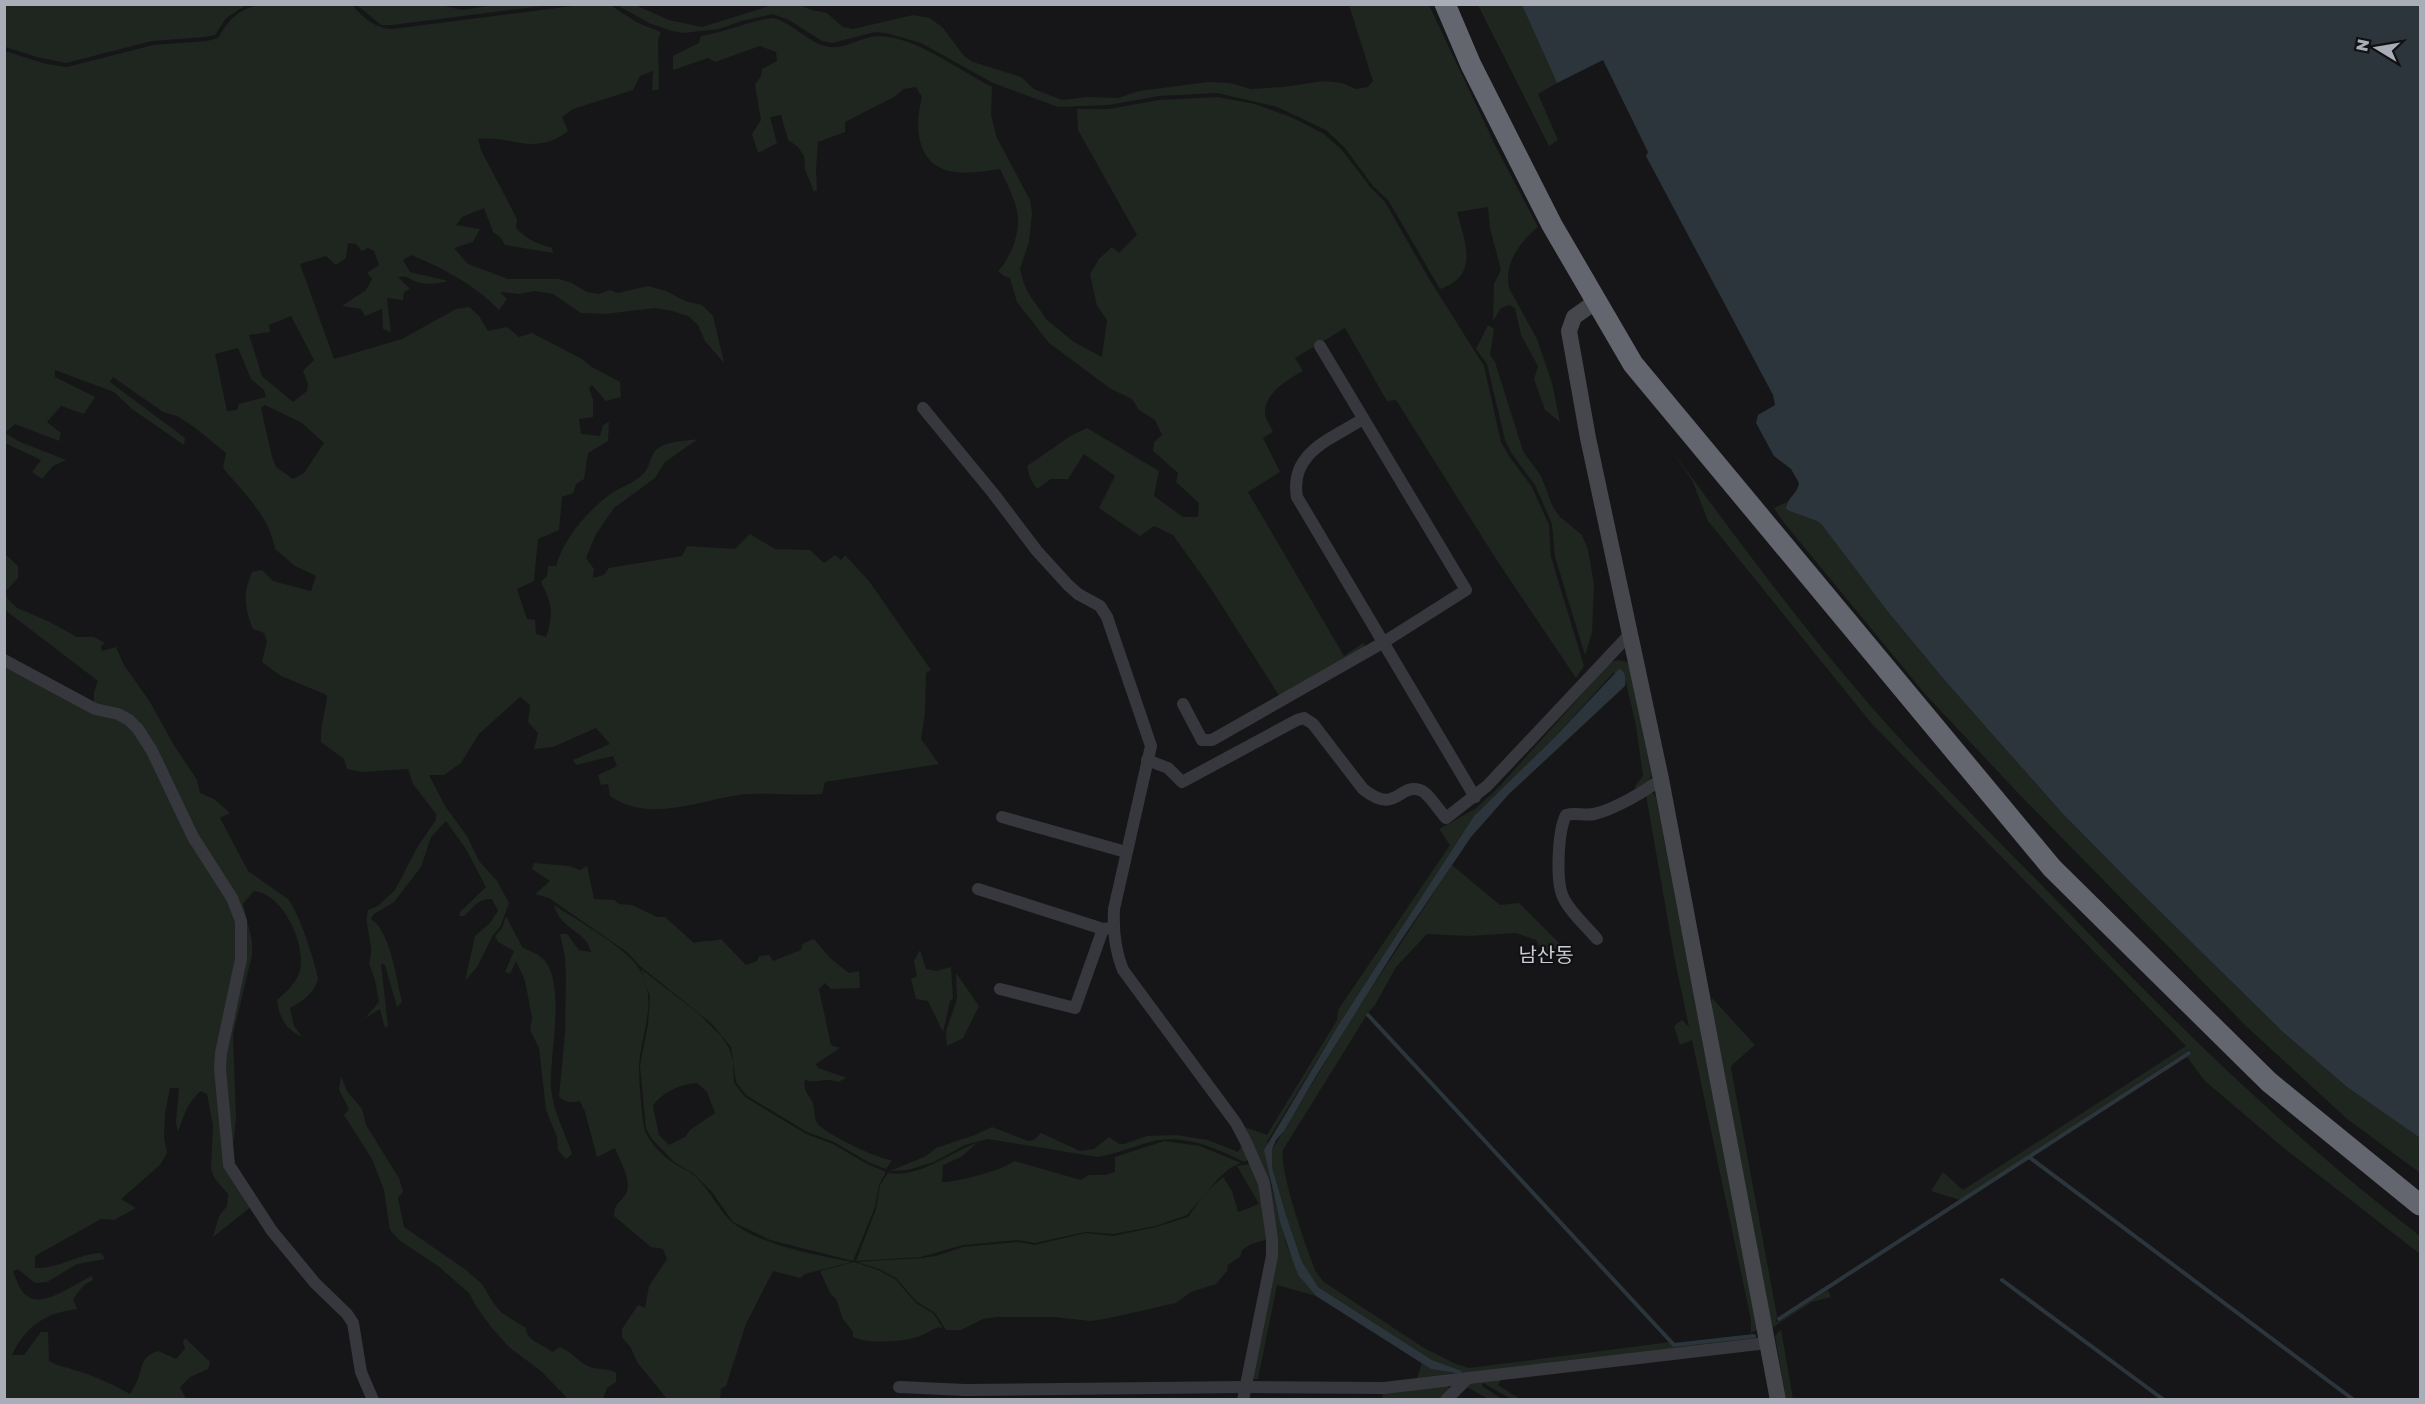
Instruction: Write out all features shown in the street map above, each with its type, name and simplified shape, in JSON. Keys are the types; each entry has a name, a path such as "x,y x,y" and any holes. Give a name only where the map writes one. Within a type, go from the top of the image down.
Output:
{"highway":[{"path":"1445,4 1500,125 1552,225 1633,364 2052,868 2269,1082 2421,1205"}],"main road":[{"path":"1595,302 1574,317 1569,331 1588,438 1661,779 1778,1400"}],"street":[{"path":"1183,704 1202,740 1212,740 1384,642 1466,590 1320,346"},
{"path":"923,408 1037,551 1068,585 1078,594 1100,606 1107,616 1151,746 1108,928 1075,1008 999,989"},
{"path":"1362,419 1314,449 1301,462 1296,472 1297,497 1475,797"},
{"path":"1147,760 1168,768 1182,782 1304,718 1313,724 1363,789 1380,801 1393,800 1415,790 1422,791 1446,818 1496,778 1629,635"},
{"path":"4,660 95,709 123,717 138,729 152,751 193,837 232,898 241,921 242,959 222,1047 220,1070 229,1165 272,1231 353,1323 361,1372 373,1400"},
{"path":"1597,939 1564,899 1559,863 1562,823 1566,815 1575,812 1592,814 1647,790 1661,779"},
{"path":"1002,817 1126,852"},
{"path":"978,889 1108,928"},
{"path":"1108,928 1123,970 1236,1124 1264,1183 1272,1239 1272,1256 1244,1393"},
{"path":"899,1387 965,1390 1244,1393 1384,1388 1767,1343"},
{"path":"1446,1400 1468,1378"}],"shaded area":[{"path":"5,4 246,5 226,18 215,35 152,41 66,63 5,47"},
{"path":"264,4 352,5 374,24 392,29 581,5 610,5 638,23 661,32 658,40 659,89 652,91 653,71 640,76 633,90 573,109 562,117 568,131 545,143 478,139 481,150 517,219 516,228 537,243 552,248 553,253 505,245 493,232 484,208 462,217 456,225 480,229 473,242 454,248 468,264 508,279 559,279 572,283 587,292 599,294 610,290 618,293 648,286 666,291 685,301 702,305 713,316 724,363 705,341 698,325 688,316 655,308 605,314 581,313 553,294 535,291 519,294 500,292 507,299 499,310 458,278 411,255 403,260 410,272 448,281 425,284 406,277 398,277 410,289 404,292 403,300 387,298 391,332 383,329 382,309 365,316 361,309 342,306 366,290 372,279 367,273 379,265 374,251 368,248 362,251 356,244 348,243 346,258 336,265 326,256 300,264 334,359 402,339 456,309 469,307 479,316 488,331 507,327 519,337 532,333 620,382 621,397 606,401 592,385 589,388 593,400 593,417 579,419 581,434 600,436 603,425 609,422 608,441 588,453 584,479 576,484 573,493 562,497 559,530 538,539 534,581 517,589 527,619 535,620 536,634 546,637 551,615 548,596 541,582 547,576 548,566 556,566 564,545 578,525 603,500 640,476 646,470 653,454 661,446 698,439 665,462 655,478 614,508 596,534 586,558 594,569 593,578 604,575 609,568 682,556 687,546 735,549 750,534 775,549 810,550 824,563 835,555 841,560 845,555 869,581 931,670 926,673 925,713 921,739 939,764 825,782 822,794 749,794 673,808 641,808 625,804 610,796 608,784 601,785 598,775 617,766 613,756 576,765 573,760 610,744 596,728 553,747 534,749 538,733 528,722 530,705 520,697 479,734 461,763 444,775 429,775 445,806 467,836 479,861 497,881 509,903 500,927 493,935 477,967 465,981 475,936 489,924 498,911 492,899 487,899 479,902 464,916 459,916 460,912 486,887 466,849 446,821 431,837 421,867 394,902 374,914 371,919 378,925 388,945 402,1002 397,1007 385,965 381,964 388,1026 385,1028 380,1009 365,1018 379,1002 369,963 371,950 367,923 368,910 378,906 395,890 418,846 436,820 436,814 413,784 408,769 362,772 347,769 344,759 321,742 327,695 281,676 262,662 267,642 264,633 253,629 246,607 247,587 252,572 262,570 273,581 311,591 316,576 295,566 275,549 268,526 262,516 223,468 226,453 194,427 177,416 163,412 113,377 110,382 185,438 184,445 132,409 114,392 55,370 55,377 95,397 84,414 61,406 47,422 61,433 59,441 15,424 5,433 5,51 46,64 67,67 153,45 207,41 218,38 241,11","holes":["291,316 314,360 303,371 308,384 307,391 293,402 262,376 249,335 270,332 269,325","238,348 251,379 264,390 266,397 239,404 237,410 227,411 215,354","265,405 302,423 324,443 304,473 293,479 276,467 261,408"]},
{"path":"501,4 550,5 381,25 357,5 440,5 462,10"},
{"path":"776,4 800,5 827,13 843,27 853,29 913,15 930,18 943,28 964,56 973,62 1021,77 1034,89 1062,100 1088,97 1118,98 1139,91 1208,82 1230,83 1251,89 1324,81 1342,83 1356,89 1368,87 1373,81 1349,5 1429,5 1497,149 1538,227 1514,254 1509,270 1509,288 1537,339 1552,383 1560,422 1545,410 1534,379 1538,366 1521,335 1515,308 1509,305 1501,308 1493,321 1494,284 1501,270 1490,228 1488,207 1457,212 1466,246 1465,267 1461,276 1440,289 1388,200 1373,186 1345,148 1326,130 1277,107 1217,93 1158,96 1109,105 1058,107 993,83 921,43 886,33 875,32 832,43 822,41 789,20 773,14 719,29 684,33 649,23 617,5 635,5 669,20 702,27"},
{"path":"1478,5 1522,5 1557,83 1538,94 1558,140 1549,146"},
{"path":"1522,5 2420,5 2420,1138 2347,1087 2284,1033 2130,882 2062,813 1947,683 1888,612 1822,525 1786,508 1799,483 1791,469 1774,456 1756,423 1758,415 1775,405 1773,395 1646,156 1648,152 1603,60 1557,83"},
{"path":"773,18 815,42 830,47 879,36 908,42 992,87 991,115 997,138 1030,200 1032,213 1029,242 1020,269 1023,281 1028,293 1047,320 1074,342 1102,357 1107,320 1097,306 1090,274 1099,259 1112,247 1119,253 1137,235 1078,130 1077,109 1109,109 1159,100 1217,97 1255,104 1293,118 1324,134 1342,150 1371,188 1385,202 1428,277 1484,366 1501,442 1532,487 1549,525 1551,557 1584,666 1576,678 1498,562 1396,400 1387,401 1345,328 1295,358 1303,371 1278,388 1268,400 1265,414 1273,432 1263,438 1280,472 1248,492 1344,656 1363,643 1368,649 1280,697 1208,584 1173,535 1154,526 1140,536 1099,508 1115,476 1084,454 1068,479 1051,479 1037,489 1030,478 1027,466 1072,435 1087,428 1159,471 1154,496 1183,517 1198,517 1199,503 1176,482 1178,473 1153,451 1154,442 1162,435 1155,420 1139,410 1132,399 1111,389 1049,343 1017,302 1010,278 998,271 1013,247 1018,225 1016,206 1000,169 954,172 941,169 932,162 925,154 921,144 918,120 922,97 916,87 904,89 894,97 845,122 845,132 818,142 817,190 814,192 805,169 804,156 798,147 788,140 781,115 770,117 777,143 758,153 752,134 761,120 755,85 761,76 762,69 777,61 776,52 760,46 715,62 708,58 673,70 673,56 699,43 701,36"},
{"path":"1488,325 1494,329 1490,355 1495,362 1523,451 1541,476 1553,507 1560,517 1582,535 1588,550 1594,584 1592,633 1585,655 1555,557 1552,524 1535,485 1512,454 1505,440 1487,364 1476,349"},
{"path":"5,433 18,441 66,460 53,466 42,479 32,472 41,460 5,443"},
{"path":"1670,448 1817,642 1917,757 2108,953 2237,1080 2326,1160 2420,1236 2420,1254 2285,1149 2205,1081 2187,1057 2192,1053 2189,1050 1960,1200 1931,1191 1943,1172 1963,1190 2186,1046 1872,724 1708,521 1692,480"},
{"path":"1787,502 1789,511 1822,525 1888,612 1947,683 2062,813 2130,882 2284,1033 2347,1087 2420,1138 2420,1173 2346,1118 2246,1026 2019,794 1925,694 1785,524 1774,508"},
{"path":"4,553 18,566 18,578 6,591 7,598 17,608 77,637 94,637 105,643 101,646 102,651 116,647 124,665 150,702 175,747 197,780 200,793 214,799 230,813 220,818 248,871 288,899 301,925 318,979 311,993 290,1008 294,1026 302,1037 284,1022 277,1000 299,975 301,959 296,934 283,910 265,894 254,891 243,904 252,941 252,955 233,1035 236,1119 232,1155 224,1063 246,940 207,855 143,730 94,706 94,693 98,681 5,610"},
{"path":"1619,660 1629,665 1652,775 1648,782 1636,789 1635,786 1643,776 1636,726 1624,673 1613,673 1555,737 1474,816 1339,1024 1267,1142 1271,1186 1286,1243 1298,1275 1316,1296 1277,1285 1258,1379 1253,1379 1275,1245 1245,1127 1267,1135 1337,1020 1338,1010 1450,845 1439,829 1475,809 1499,787 1611,662"},
{"path":"4,662 128,721 217,876 241,932 223,1040 224,1137 251,1207 213,1237 219,1216 227,1206 228,1194 215,1179 211,1169 213,1126 207,1094 201,1091 192,1100 178,1132 176,1122 179,1088 170,1088 165,1114 164,1137 167,1153 160,1165 121,1199 136,1208 114,1220 101,1219 35,1256 35,1268 44,1268 92,1254 101,1253 105,1259 77,1264 47,1282 35,1283 18,1269 13,1271 22,1291 34,1299 51,1297 92,1276 93,1280 84,1285 73,1299 77,1309 55,1314 38,1323 24,1336 12,1355 24,1355 41,1332 48,1332 49,1361 100,1379 130,1394 146,1358 158,1351 176,1359 185,1349 183,1342 185,1338 210,1362 208,1369 190,1377 180,1387 186,1399 5,1399"},
{"path":"1619,669 1624,673 1625,686 1509,794 1471,837 1400,942 1284,1131 1276,1140 1272,1150 1272,1167 1286,1215 1302,1262 1318,1287 1432,1360 1462,1371 1461,1374 1431,1369 1316,1296 1298,1275 1280,1222 1264,1150 1339,1024 1474,816 1555,737"},
{"path":"1653,793 1656,797 1757,1330 1751,1333 1751,1320 1692,1040 1680,1045 1674,1026 1682,1020 1689,1027 1646,795"},
{"path":"534,863 569,866 580,870 587,866 594,899 614,900 619,904 632,905 657,917 665,917 694,943 721,939 746,965 757,961 759,956 769,955 773,961 801,950 802,944 814,939 830,958 849,973 859,971 860,988 831,989 825,983 819,989 831,1045 840,1048 816,1064 818,1068 847,1078 838,1082 805,1080 805,1086 818,1124 826,1131 856,1147 892,1160 886,1169 868,1162 834,1142 807,1132 746,1095 736,1082 731,1047 712,1024 640,966 627,952 549,898 535,894 550,881 532,869"},
{"path":"1452,865 1500,905 1519,903 1567,951 1551,956 1544,955 1536,940 1516,933 1469,936 1427,934 1396,967 1375,1005 1283,1150 1289,1192 1316,1272 1324,1282 1424,1348 1469,1368 1670,1342 1674,1346 1757,1337 1758,1339 1416,1381 1422,1363 1431,1369 1460,1374 1462,1371 1432,1360 1318,1287 1312,1280 1302,1262 1286,1215 1272,1167 1272,1150 1350,1021"},
{"path":"554,905 625,953 640,970 645,982 648,1007 639,1073 644,1126 653,1144 672,1162 695,1176 727,1217 743,1230 789,1248 852,1262 805,1274 800,1278 773,1271 746,1324 726,1386 721,1389 720,1399 667,1399 637,1362 631,1348 622,1337 622,1329 638,1305 645,1308 649,1286 667,1259 663,1249 651,1247 614,1216 617,1204 625,1195 628,1186 615,1148 597,1157 580,1101 569,1102 559,1097 565,1033 566,974 560,934 567,934 579,950 591,952 584,939 557,914"},
{"path":"506,916 522,947 543,958 551,973 555,988 551,1088 557,1113 572,1154 566,1159 558,1150 557,1137 546,1110 539,1048 530,1030 532,1018 524,978 516,961 510,974 505,972 514,951 498,942 495,936 502,928"},
{"path":"920,950 926,969 936,971 951,967 953,998 950,1001 943,1032 928,1001 916,999 911,979 917,976 914,961"},
{"path":"641,969 698,1013 722,1037 733,1061 734,1083 745,1097 806,1134 833,1144 867,1164 886,1172 879,1185 875,1207 853,1261 770,1240 733,1222 712,1192 694,1174 674,1162 652,1139 646,1129 640,1066 648,1024 650,997","holes":["697,1083 707,1092 715,1113 690,1130 685,1137 669,1145 659,1135 653,1106 667,1093 685,1085"]},
{"path":"956,973 979,1006 963,1038 947,1046 946,1032 957,999"},
{"path":"1712,998 1755,1045 1731,1068 1777,1316 1776,1321 1779,1322 1828,1290 1831,1297 1812,1302 1772,1328 1711,1008"},
{"path":"341,1076 347,1091 362,1109 366,1125 399,1178 403,1192 398,1198 404,1227 466,1270 482,1284 502,1313 526,1328 529,1336 536,1342 552,1352 560,1347 588,1366 616,1373 616,1382 607,1388 603,1399 568,1399 542,1372 509,1347 491,1327 469,1293 438,1266 399,1240 390,1230 384,1190 372,1159 344,1115 349,1109 339,1090"},
{"path":"992,1127 1028,1141 1034,1140 1041,1133 1080,1151 1094,1149 1109,1137 1119,1144 1124,1144 1147,1136 1176,1135 1208,1140 1238,1152 1242,1145 1249,1159 1244,1162 1199,1143 1174,1139 1150,1142 1097,1157 988,1139 965,1145 934,1162 908,1170 890,1171 926,1156 936,1148"},
{"path":"1164,1141 1200,1146 1241,1163 1230,1168 1218,1179 1187,1215 1156,1226 1113,1234 1085,1232 1035,1243 1018,1240 963,1245 921,1257 856,1261 876,1209 880,1185 888,1173 912,1172 977,1143 961,1157 943,1165 942,1182 980,1175 1014,1161 1081,1180 1089,1175 1106,1175 1115,1172 1115,1157"},
{"path":"1251,1164 1260,1181 1269,1239 1251,1244 1242,1250 1240,1257 1228,1265 1227,1271 1216,1284 1191,1292 1176,1303 1090,1321 1054,1317 997,1317 983,1319 961,1330 946,1330 935,1313 917,1302 896,1278 879,1269 857,1262 936,1256 963,1247 1018,1242 1035,1245 1085,1233 1113,1236 1156,1227 1188,1217 1205,1193 1223,1177 1232,1191 1238,1212 1259,1204 1237,1166"},
{"path":"854,1262 878,1270 895,1279 916,1303 934,1314 943,1329 939,1327 911,1339 894,1341 867,1341 853,1337 853,1332 843,1319 836,1299 830,1293 820,1271"},
{"path":"1781,1329 1793,1399 1786,1399 1775,1336"},
{"path":"1502,1378 1498,1385 1520,1399 1511,1399 1483,1383 1482,1386 1502,1399 1488,1399 1467,1387 1474,1380"},
{"path":"1447,1386 1451,1390 1441,1399 1382,1400 1383,1393"}],"waterway":[{"path":"1368,1015 1674,1345 1754,1336"},
{"path":"1779,1319 2189,1053"},
{"path":"2029,1157 2354,1400"},
{"path":"2002,1280 2164,1400"}],"district":[{"name":"남산동","path":"1546,955"}]}
